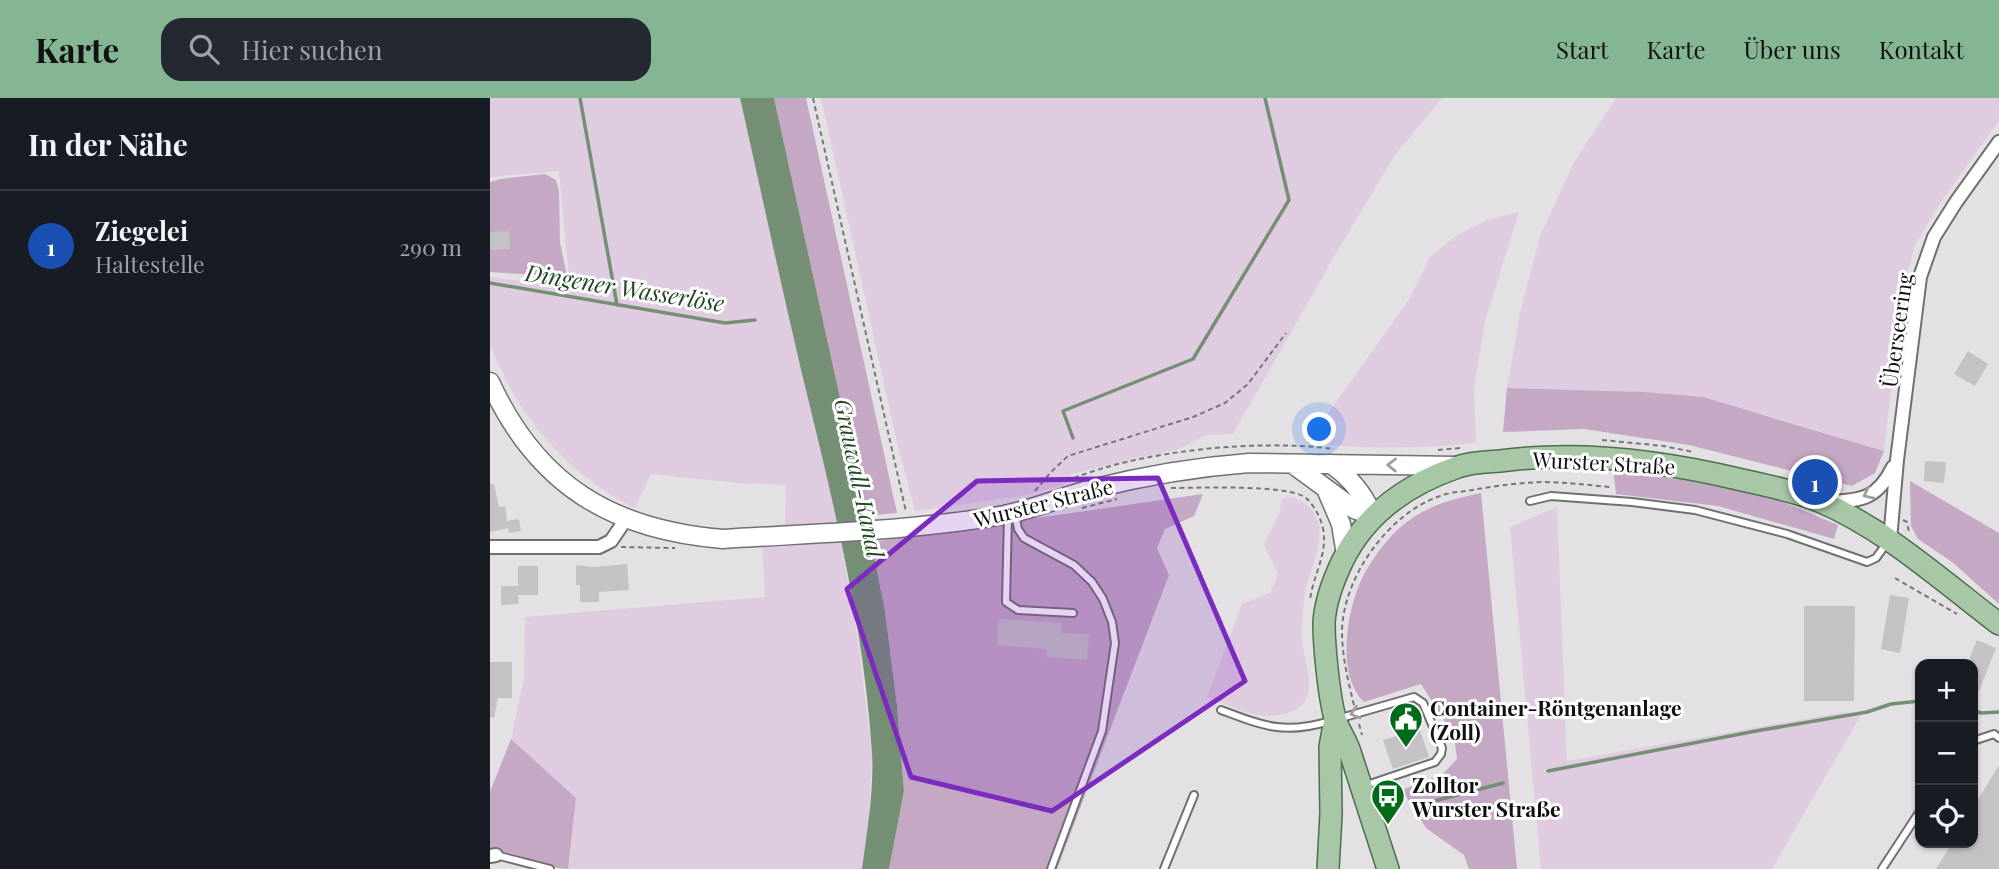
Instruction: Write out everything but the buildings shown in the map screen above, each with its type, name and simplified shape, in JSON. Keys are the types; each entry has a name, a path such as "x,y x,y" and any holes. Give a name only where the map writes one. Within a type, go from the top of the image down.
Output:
{"main road":[{"name":"Wurster Straße","path":"490,382 532,452 548,468 598,506 662,531 698,537 816,533 957,523 1018,512 1090,490 1187,469 1249,463 1460,466 1532,456 1610,458 1682,465 1796,492 1822,502 1863,522 1928,566 1999,624"},
{"path":"1331,464 1357,486 1373,516"},
{"path":"1294,465 1353,509 1373,516"},
{"name":"Wurster Straße","path":"1335,719 1324,622 1328,599 1346,555 1359,532 1385,506 1418,484 1460,466"},
{"path":"1326,489 1341,524 1346,555"},
{"path":"1335,719 1349,748 1388,869"},
{"path":"1328,869 1330,747 1335,719"}],"street":[{"name":"Überseering","path":"1890,540 1897,460 1920,277 1934,237 1999,142"},
{"name":"Überseering","path":"1822,502 1865,498 1876,492 1886,482 1897,460"},
{"path":"490,547 595,548 611,541 626,519"}],"lane":[{"path":"1530,501 1551,496 1695,510 1787,534 1867,562 1876,558 1890,540"},
{"path":"1018,512 1006,602 1018,610 1073,613"},
{"path":"1018,512 1018,529 1024,538 1074,565 1092,582 1103,598 1112,622 1115,643 1102,731 1051,869"},
{"path":"1221,710 1274,728 1305,728 1414,697 1423,703 1442,748 1441,754 1434,762 1361,787"},
{"path":"1978,739 1994,734 1999,738"},
{"path":"1164,869 1194,795"},
{"path":"1882,869 1915,819"},
{"path":"493,855 550,869"}],"path":[{"path":"813,98 899,527"},
{"path":"1018,512 1068,456 1193,417 1226,403 1248,384 1286,333"},
{"path":"1349,748 1364,742 1343,653 1342,629 1346,604 1364,562 1386,532 1409,513 1440,496 1542,482 1610,487"},
{"path":"1171,488 1283,490 1305,498 1322,521 1324,534 1324,546 1309,605"},
{"path":"1074,506 1085,509 1124,497"},
{"path":"1895,578 1965,618"}],"highlighted area":[{"path":"1158,478 1245,681 1052,811 911,777 847,589 977,481"}],"shaded area":[{"path":"490,98 740,98 837,518 859,647 872,754 869,816 862,869 568,869 576,798 511,739 524,678 525,617 765,597 761,526 785,524 786,485 651,474 635,508 614,497 574,467 538,430 510,388 491,348 490,277 570,288 559,171 490,177"},
{"path":"740,98 774,98 885,611 904,791 889,869 862,869 870,811 872,753 855,611"},
{"path":"774,98 806,98 897,513 866,516"},
{"path":"821,98 1442,98 1395,155 1233,434 1207,435 1179,449 1071,474 1064,485 1022,496 915,511 897,443"},
{"path":"1616,98 1999,98 1999,121 1941,202 1915,245 1903,289 1884,451 1766,415 1644,392 1507,388 1520,313 1540,236 1574,162"},
{"path":"545,174 556,180 559,192 560,243 568,281 556,284 538,275 490,272 490,182"},
{"path":"1519,212 1485,321 1474,387 1476,443 1391,448 1307,443 1410,298 1430,257 1457,235 1487,220"},
{"path":"1507,388 1644,392 1703,397 1884,451 1875,473 1852,486 1689,445 1584,429 1503,432"},
{"path":"1613,468 1747,487 1838,525 1834,539 1718,506 1616,494"},
{"path":"1910,481 1999,533 1999,604 1952,562 1918,539 1911,526"},
{"path":"1481,493 1517,869 1469,869 1464,855 1426,828 1402,790 1443,774 1457,759 1454,736 1421,684 1364,702 1350,678 1347,662 1346,646 1354,598 1367,569 1384,545 1403,525 1430,508"},
{"path":"1203,494 1194,516 1165,529 1157,548 1169,575 1057,869 889,869 904,791 885,611 871,542"},
{"path":"1282,498 1298,499 1310,508 1318,522 1319,531 1317,551 1305,591 1302,619 1309,690 1304,702 1297,709 1282,715 1260,715 1207,697 1242,604 1270,593 1278,574 1264,545 1279,513"},
{"path":"1557,507 1567,761 1844,712 1861,715 1772,869 1541,869 1510,527"},
{"path":"511,739 576,798 568,869 490,850 490,792"}],"waterway":[{"path":"580,98 617,305"},
{"path":"1073,438 1063,411 1193,359 1289,200 1265,98"},
{"name":"Dingener Wasserlöse","path":"490,283 725,323 755,320"},
{"path":"1548,771 1915,702"},
{"path":"1978,712 1999,712"},
{"path":"1419,805 1503,783"}],"place":[{"name":"Ziegelei","path":"1815,482"},
{"name":"Container-Röntgenanlage (Zoll)","path":"1406,749"},
{"name":"Zolltor Wurster Straße","path":"1388,826"}],"water label":[{"name":"Grauwall-Kanal","path":"860,478"}]}
